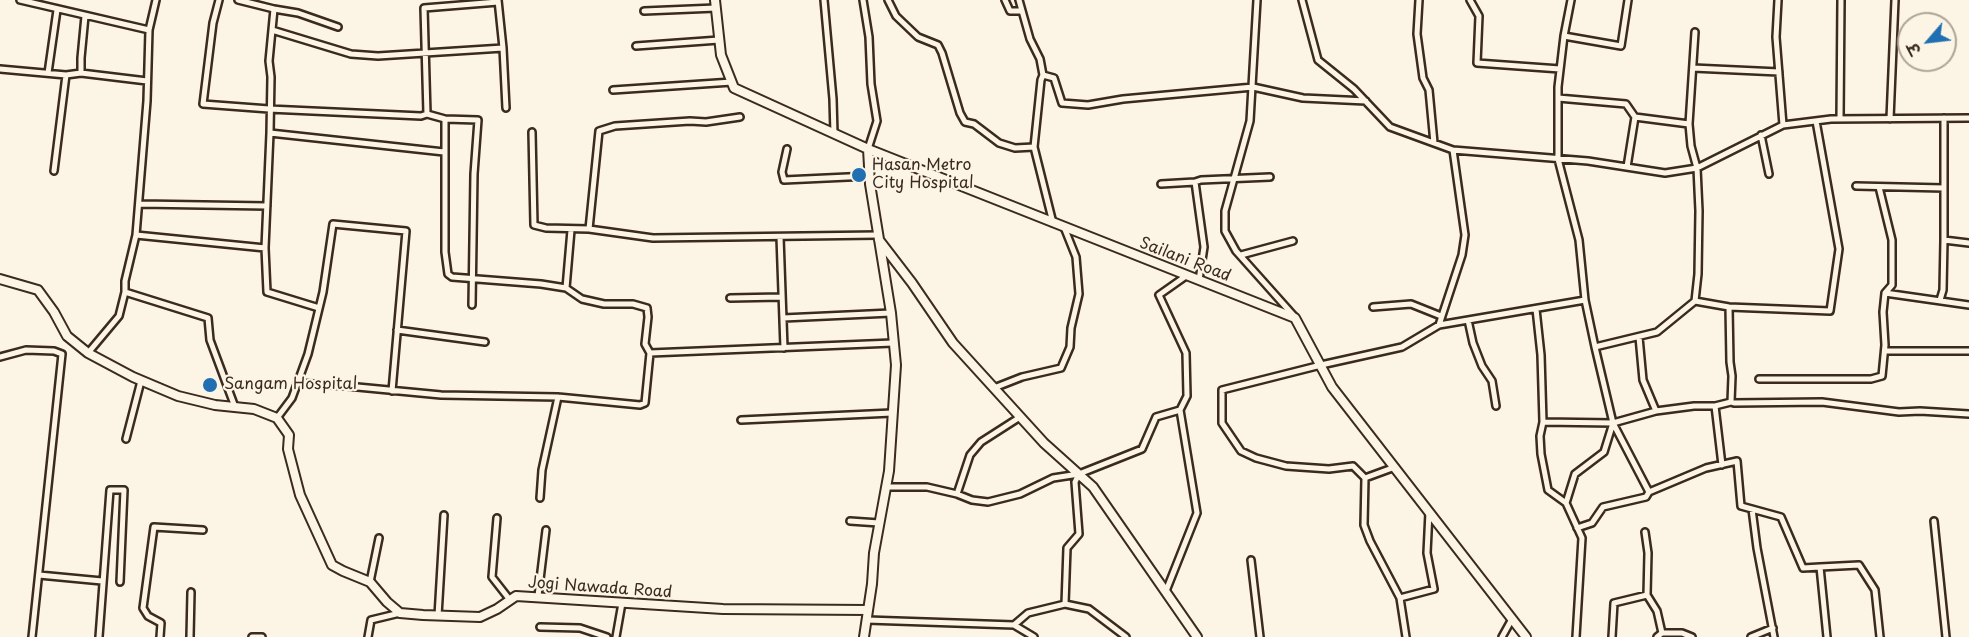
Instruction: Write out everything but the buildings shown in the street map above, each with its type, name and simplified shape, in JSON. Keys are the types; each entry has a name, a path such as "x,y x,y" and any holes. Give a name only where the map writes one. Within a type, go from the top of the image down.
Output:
{"street":[{"path":"20,0 148,30"},
{"path":"88,353 119,316 136,235 140,204 148,30 156,0"},
{"path":"219,0 213,23 203,104 269,110 422,116 427,114 445,119 478,120 474,174 472,305"},
{"path":"238,0 298,14 339,27"},
{"path":"824,0 834,134"},
{"path":"863,0 877,121 868,149 869,176 891,313 896,365 888,471 864,637"},
{"path":"888,0 897,16 918,37 938,45 965,122 974,124 999,143 1016,148 1034,147"},
{"path":"1005,0 1010,11 1021,11"},
{"path":"1018,0 1030,39 1040,59 1043,75 1034,147 1053,223"},
{"path":"1257,0 1250,122 1225,211 1225,231 1241,255 1295,318 1332,387 1526,637"},
{"path":"1302,0 1318,60 1354,89 1390,127 1453,150 1558,159 1665,173 1696,168 1783,124 1840,119 1969,118"},
{"path":"1419,0 1417,34 1424,78 1429,90 1434,143"},
{"path":"1470,0 1479,16 1477,63 1560,69"},
{"path":"1571,0 1560,69 1558,159 1579,240 1585,300 1613,423 1649,492"},
{"path":"1564,36 1620,46 1628,0"},
{"path":"1778,0 1776,37 1783,124"},
{"path":"1840,119 1841,0"},
{"path":"1890,119 1895,0"},
{"path":"427,114 424,8 498,1 506,108"},
{"path":"613,90 732,82 721,55 716,4 644,11"},
{"path":"274,9 269,62 270,133 265,248 267,292 319,308"},
{"path":"48,73 57,10"},
{"path":"81,73 85,16"},
{"path":"272,30 351,54 378,56 503,48"},
{"path":"1595,347 1657,332 1695,301 1698,274 1696,168 1689,124 1695,32"},
{"path":"636,45 719,40"},
{"path":"1693,68 1779,72"},
{"path":"0,69 66,75 81,73 147,81"},
{"path":"54,171 66,75"},
{"path":"1043,75 1054,78 1062,103 1088,105 1123,99 1253,87 1303,98 1366,101"},
{"name":"Sailani Road","path":"732,82 734,88 868,149 1295,318"},
{"path":"1558,98 1626,104 1635,117 1627,167"},
{"path":"589,229 599,131 615,126 706,122 740,117"},
{"path":"1635,117 1689,124"},
{"path":"1940,300 1943,290 1944,118"},
{"path":"297,383 441,395 558,397 640,405 645,403 650,352 645,344 647,308 633,304 604,304 582,299 566,288 452,277 446,271 445,119"},
{"path":"1695,301 1729,307 1830,311 1839,249 1816,121"},
{"path":"532,132 534,225 571,230 589,229 653,238 879,238"},
{"path":"270,133 444,152"},
{"path":"1761,135 1769,174"},
{"path":"787,149 782,172 783,180 869,176"},
{"path":"1439,325 1462,255 1465,235 1453,150"},
{"path":"1161,184 1270,177"},
{"path":"1195,182 1204,247 1199,280"},
{"path":"1856,186 1944,188"},
{"path":"1759,379 1871,379 1882,376 1885,351 1883,312 1885,293 1892,285 1892,240 1879,187"},
{"path":"140,204 267,206"},
{"path":"277,418 292,398 308,354 319,308 333,224 406,231 392,391"},
{"path":"994,388 1022,377 1061,368 1070,347 1071,328 1079,294 1076,257 1064,228"},
{"path":"566,288 571,230"},
{"path":"136,235 265,248"},
{"path":"780,237 784,348"},
{"path":"879,238 953,343 1044,443 1093,487 1197,637"},
{"path":"1944,240 1969,243"},
{"path":"1241,255 1293,241"},
{"path":"1166,591 1197,513 1180,410 1187,396 1186,352 1159,295 1186,276"},
{"path":"0,279 38,290 54,312 67,336 88,353 141,381 178,396 215,405 254,409 277,418 289,435 288,449 300,495 332,565 343,572 370,582 400,613"},
{"path":"125,292 208,318 210,340 235,407"},
{"path":"1885,293 1969,305"},
{"path":"730,298 781,297"},
{"path":"1406,637 1400,598 1364,525 1365,478 1353,466 1329,469 1286,466 1256,458 1241,451 1222,423 1222,390 1402,347 1439,325 1585,300"},
{"path":"1373,307 1411,304 1441,316"},
{"path":"1729,307 1731,402"},
{"path":"1536,309 1541,355 1543,422 1540,454 1548,490 1566,503 1582,538 1576,637"},
{"path":"783,318 891,313"},
{"path":"1468,320 1473,343 1482,366 1492,381 1496,406"},
{"path":"397,330 486,342"},
{"path":"1639,336 1643,380 1656,411"},
{"path":"650,352 893,343"},
{"path":"0,357 26,350 54,351 62,354 32,637"},
{"path":"1885,351 1969,351"},
{"path":"126,439 141,381"},
{"path":"540,498 542,470 558,397"},
{"path":"1543,422 1613,423 1656,411 1715,406 1731,402 1822,402 1899,412 1969,414"},
{"path":"1715,406 1722,465"},
{"path":"886,487 927,487 972,500 988,502 1020,494 1053,478 1079,474 1142,449 1156,417 1180,410"},
{"path":"741,420 892,413"},
{"path":"957,494 970,455 981,442 1020,417"},
{"path":"1566,503 1575,474 1604,452 1613,423"},
{"path":"1577,528 1592,523 1604,507 1646,497 1649,492 1706,468 1737,461 1741,506 1781,518 1803,568 1859,565 1875,590 1881,637"},
{"path":"1365,478 1395,467"},
{"path":"1065,603 1067,548 1079,534 1075,482 1079,474"},
{"path":"99,637 110,490 124,490 120,582"},
{"path":"1752,509 1774,637"},
{"path":"1400,598 1434,589 1427,553 1429,512"},
{"path":"438,616 444,515"},
{"path":"497,518 492,578 510,600"},
{"path":"850,521 879,523"},
{"path":"1934,521 1946,637"},
{"path":"160,637 160,623 148,616 143,608 154,527 203,530"},
{"path":"538,596 546,530"},
{"path":"1645,532 1648,553 1647,595 1657,611 1660,635 1682,633 1692,637"},
{"path":"370,582 379,538"},
{"path":"1251,560 1260,637"},
{"path":"1820,567 1827,637"},
{"path":"39,575 102,581"},
{"path":"190,637 191,592"},
{"path":"1612,637 1614,603 1647,595"},
{"name":"Jogi Nawada Road","path":"400,613 480,616 497,609 516,596 723,609 868,610"},
{"path":"616,637 621,603"},
{"path":"1014,625 1028,613 1065,603 1089,609 1126,637"},
{"path":"368,637 371,620 400,613"},
{"path":"1502,637 1512,619"},
{"path":"867,620 1014,625 1034,637"},
{"path":"540,627 580,628 607,637"},
{"path":"1751,637 1773,628"},
{"path":"252,637 262,637"}],"place":[{"name":"Hasan Metro City Hospital","path":"859,175"},
{"name":"Sangam Hospital","path":"210,385"}]}
